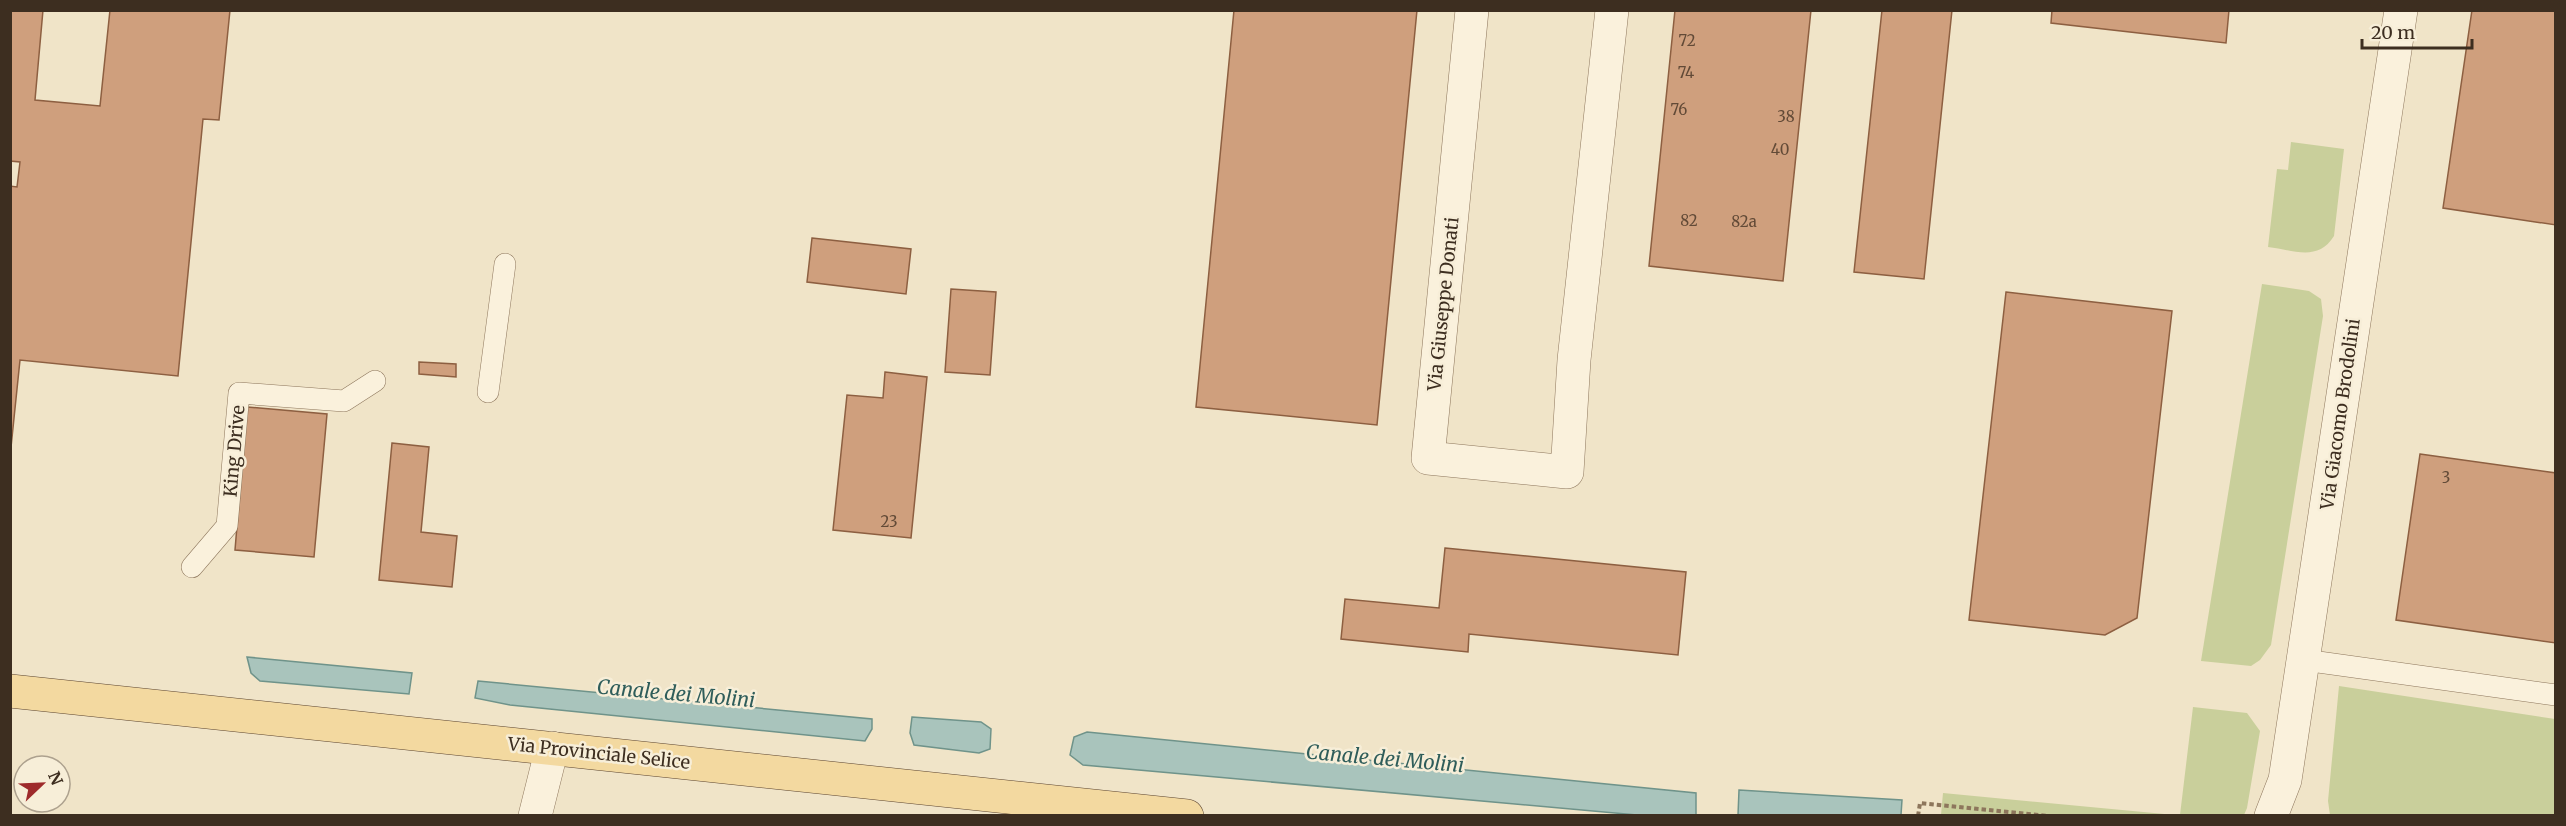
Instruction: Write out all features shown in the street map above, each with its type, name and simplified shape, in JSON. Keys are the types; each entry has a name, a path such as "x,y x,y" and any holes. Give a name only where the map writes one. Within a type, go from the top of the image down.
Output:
{"main road":[{"name":"Via Provinciale Selice","path":"13,694 552,748 1188,816"}],"street":[{"name":"Via Giuseppe Donati","path":"1472,10 1428,458 1567,472 1574,360 1612,10"},
{"name":"Via Giacomo Brodolini","path":"2271,816 2285,780 2401,10"},
{"path":"535,816 552,748"},
{"path":"2285,780 2292,816"}],"lane":[{"path":"488,392 505,264"},
{"name":"King Drive","path":"192,567 227,526 239,393 344,401 375,381"},
{"path":"2304,660 2556,695"}],"path":[{"path":"1918,816 1920,803 2049,816"}],"green space":[{"path":"2291,142 2344,149 2334,236 2328,244 2313,252 2296,252 2268,247 2277,169 2288,170"},
{"path":"2262,284 2309,291 2321,299 2323,316 2271,645 2260,660 2251,666 2201,661"},
{"path":"2339,686 2555,719 2555,815 2330,815 2328,801"},
{"path":"2193,707 2247,713 2260,731 2244,815 2180,815"},
{"path":"1943,793 2175,815 1941,815"}],"water":[{"path":"247,657 412,673 409,694 260,681 251,673"},
{"path":"478,681 872,719 872,729 865,741 510,705 475,698"},
{"path":"912,717 981,722 991,729 990,749 979,753 914,745 910,733"},
{"path":"1087,732 1696,793 1696,815 1637,815 1083,765 1070,755 1074,737"},
{"path":"1739,790 1902,800 1901,815 1738,815"}],"building":[{"path":"10,10 43,10 35,100 100,106 110,10 230,10 219,120 203,119 178,376 20,360 10,457 10,186 17,187 20,162 10,161"},
{"path":"1234,10 1417,10 1377,425 1196,407"},
{"path":"1675,10 1811,10 1783,281 1649,266"},
{"path":"1882,10 1952,10 1924,279 1854,272"},
{"path":"2052,10 2229,10 2226,43 2051,23"},
{"path":"2472,10 2556,10 2556,225 2443,208"},
{"path":"812,238 911,249 906,294 807,282"},
{"path":"951,289 996,292 990,375 945,372"},
{"path":"2006,292 2172,311 2137,618 2105,635 1969,620"},
{"path":"419,362 456,364 456,377 419,374"},
{"path":"885,372 927,377 911,538 833,530 847,395 883,398"},
{"path":"247,407 327,414 314,557 235,550"},
{"path":"392,443 429,447 421,532 457,536 452,587 379,580"},
{"path":"2420,454 2556,473 2556,643 2396,620"},
{"path":"1445,548 1686,572 1678,655 1469,634 1468,652 1341,639 1345,599 1439,608"}],"water label":[{"name":"Canale dei Molini","path":"676,693"},
{"name":"Canale dei Molini","path":"1385,758"}]}
